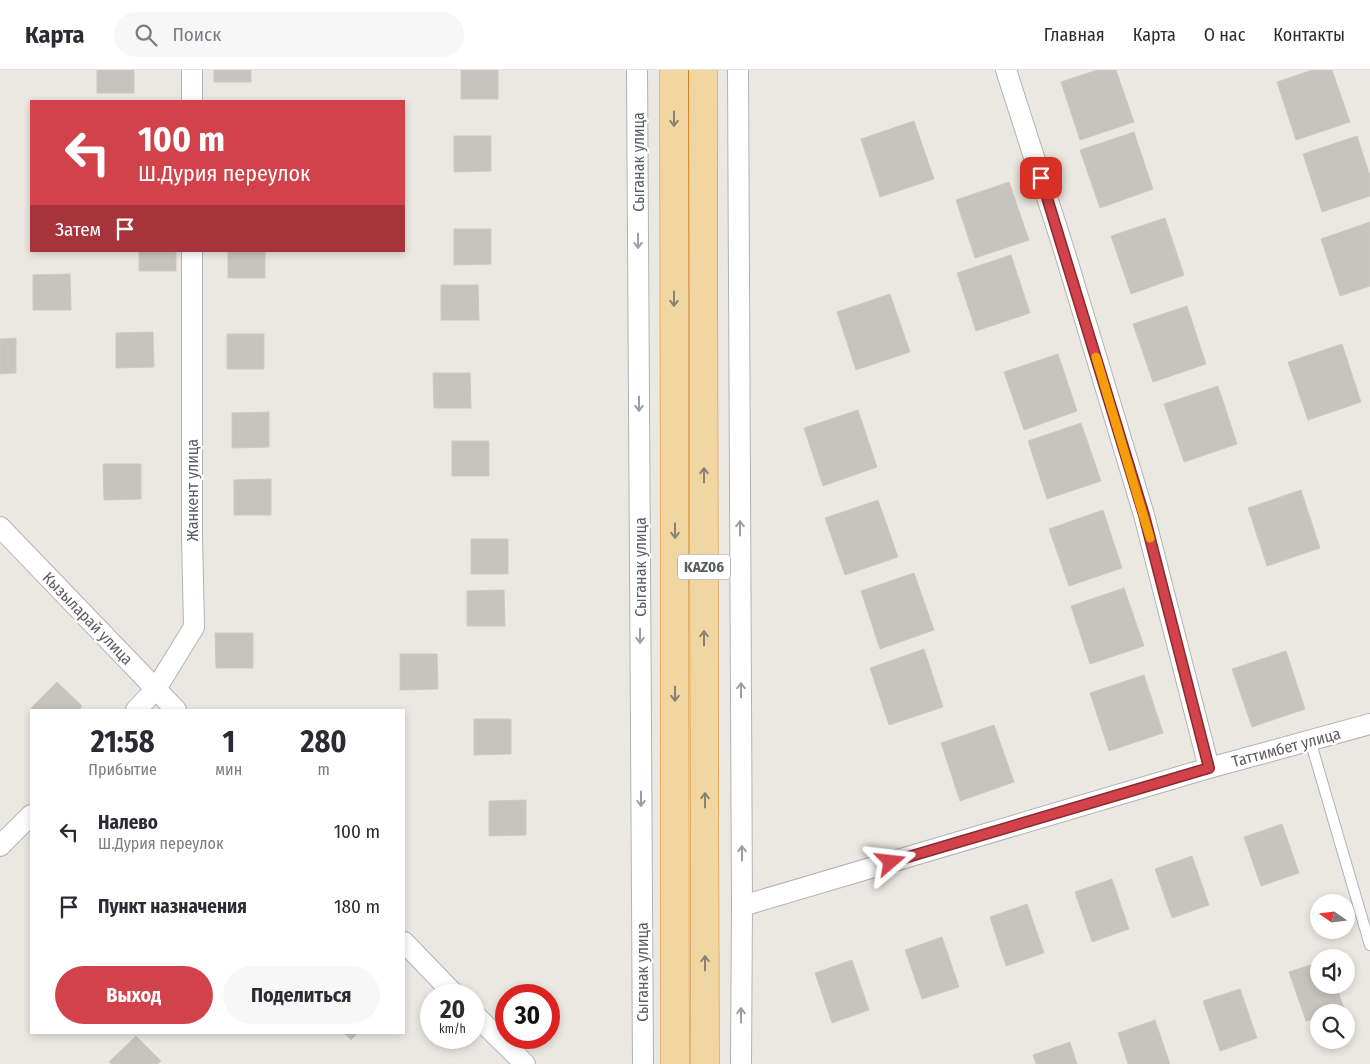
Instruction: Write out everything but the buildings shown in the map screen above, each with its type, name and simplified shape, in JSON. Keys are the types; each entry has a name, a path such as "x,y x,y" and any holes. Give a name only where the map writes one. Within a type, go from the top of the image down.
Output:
{"highway":[{"name":"KАZ06","path":"674,70 675,1064"},
{"name":"KАZ06","path":"703,70 706,1064"}],"street":[{"path":"192,70 192,100"},
{"name":"Сыганак улица","path":"637,70 643,1064"},
{"path":"738,70 741,1064"},
{"path":"1006,70 1064,250 1141,505 1209,768"},
{"name":"Жанкент улица","path":"137,709 156,690 194,627 192,536 192,252"},
{"name":"Кызыларай улица","path":"0,527 175,709"},
{"name":"Таттимбет улица","path":"742,906 1209,768 1370,724"},
{"path":"0,846 30,816"},
{"path":"405,943 444,984"},
{"path":"485,1025 525,1064"}],"lane":[{"path":"1310,740 1370,945"}],"slow traffic":[{"path":"1096,357 1150,538"}],"route":[{"path":"891,862 1209,768 1144,515 1041,178"}]}
